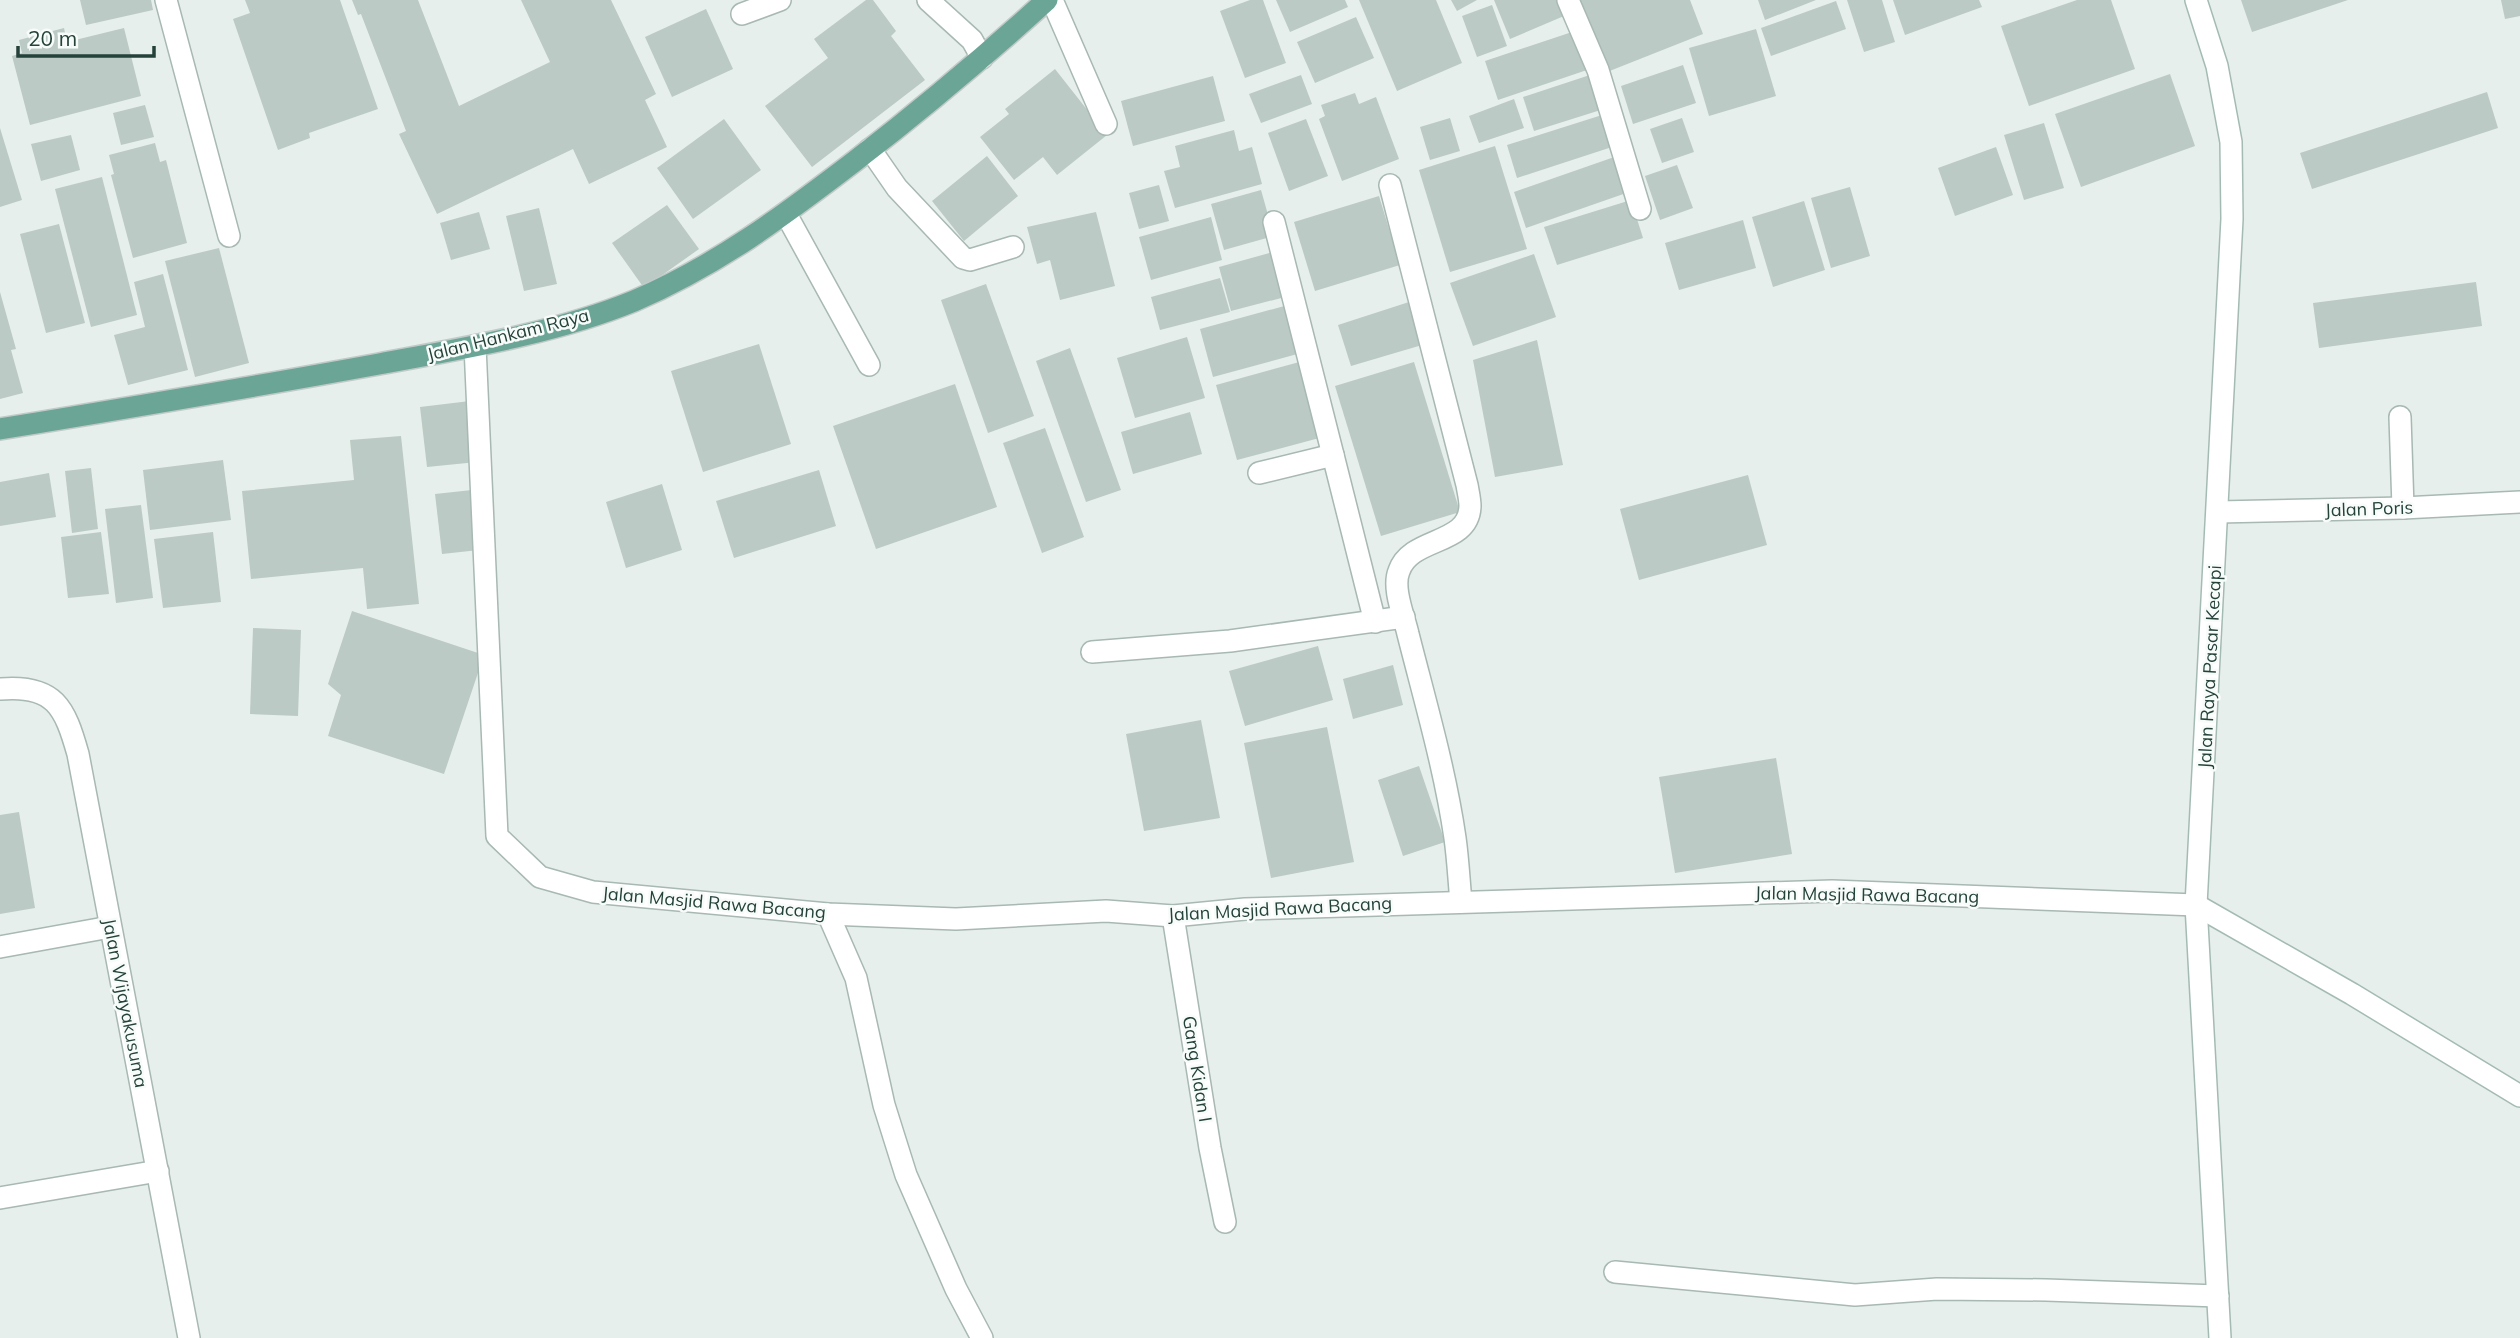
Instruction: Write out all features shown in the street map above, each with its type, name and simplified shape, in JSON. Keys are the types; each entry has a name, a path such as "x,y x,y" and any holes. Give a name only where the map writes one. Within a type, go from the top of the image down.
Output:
{"main road":[{"name":"Jalan Hankam Raya","path":"0,429 283,382 475,346 547,329 633,301 700,269 744,244 786,214 982,58 1047,0"}],"street":[{"path":"166,0 229,236"},
{"path":"743,15 780,0"},
{"path":"928,0 972,40 982,58"},
{"path":"1052,0 1106,124"},
{"path":"1568,0 1598,71 1640,209"},
{"name":"Jalan Raya Pasar Kecapi","path":"2196,0 2217,66 2231,142 2232,219 2196,905 2220,1338"},
{"path":"870,149 903,195 963,258 970,260 1013,247"},
{"path":"1390,185 1467,485 1470,508 1462,527 1450,536 1409,555 1398,571 1398,589 1440,761 1455,838 1461,902"},
{"path":"786,214 869,365"},
{"path":"1274,222 1375,622"},
{"name":"Jalan Masjid Rawa Bacang","path":"475,346 497,836 540,877 593,892 828,914 956,919 1107,911 1173,916 1245,909 1832,891 2196,905 2352,994 2520,1096"},
{"path":"2400,417 2403,508"},
{"path":"1259,473 1333,455"},
{"name":"Jalan Poris","path":"2218,512 2403,508 2520,502"},
{"path":"1091,652 1230,641 1404,617"},
{"name":"Jalan Wijayakusuma","path":"0,689 29,688 55,702 68,719 78,754 190,1338"},
{"path":"828,914 856,978 884,1105 906,1175 946,1268 982,1338"},
{"name":"Gang Kidan I","path":"1173,916 1210,1148 1225,1222"},
{"path":"0,947 110,927"},
{"path":"0,1198 158,1171"},
{"path":"1615,1272 1855,1295 1950,1289 2218,1296"}],"building":[{"path":"80,0 151,0 153,10 86,25"},
{"path":"245,0 340,0 378,109 309,133 310,138 278,150 233,19 250,13"},
{"path":"352,0 418,0 459,106 550,62 521,0 611,0 656,94 645,100 667,147 589,184 573,149 437,214 399,134 406,131 361,14 358,15"},
{"path":"866,0 873,0 896,31 891,36 925,80 812,167 765,106 828,58 814,39"},
{"path":"1250,0 1263,0 1286,63 1245,78 1220,11"},
{"path":"1276,0 1345,0 1348,7 1290,32"},
{"path":"1359,0 1436,0 1462,63 1397,91"},
{"path":"1451,0 1477,0 1457,11"},
{"path":"1494,0 1566,0 1571,13 1510,39"},
{"path":"1573,0 1690,0 1703,34 1602,74"},
{"path":"1758,0 1816,0 1765,20"},
{"path":"1847,0 1882,0 1895,42 1864,52"},
{"path":"1893,0 1979,0 1982,7 1905,35"},
{"path":"2077,0 2111,0 2135,69 2029,106 2001,26"},
{"path":"2241,0 2348,0 2252,32"},
{"path":"2501,0 2520,0 2520,16 2505,19"},
{"path":"1836,1 1846,29 1771,56 1761,28"},
{"path":"1492,5 1507,46 1477,57 1462,16"},
{"path":"706,9 733,69 672,97 645,37"},
{"path":"1356,17 1374,58 1315,83 1297,42"},
{"path":"64,28 67,42 124,28 141,96 30,125 12,56 22,53 19,40"},
{"path":"1756,29 1776,96 1709,116 1689,48"},
{"path":"1575,31 1587,70 1498,100 1485,61"},
{"path":"1683,65 1696,103 1633,124 1621,86"},
{"path":"1055,69 1107,135 1057,175 1043,157 1014,180 980,137 1009,114 1005,109"},
{"path":"1596,73 1607,108 1534,131 1523,97"},
{"path":"2170,74 2195,146 2081,187 2055,114"},
{"path":"1301,75 1312,104 1261,123 1249,94"},
{"path":"1213,76 1225,121 1133,146 1121,101"},
{"path":"2487,92 2498,128 2312,189 2300,153"},
{"path":"1355,93 1359,104 1376,97 1399,159 1342,181 1319,119 1325,116 1321,105"},
{"path":"1514,99 1524,128 1479,143 1469,116"},
{"path":"145,105 154,137 121,145 113,113"},
{"path":"1602,115 1612,147 1517,178 1507,145"},
{"path":"1450,118 1460,151 1430,160 1420,127"},
{"path":"1682,118 1694,152 1662,163 1650,129"},
{"path":"724,119 761,170 693,219 657,168"},
{"path":"1306,119 1328,176 1289,191 1268,133"},
{"path":"2044,123 2064,188 2024,200 2004,135"},
{"path":"0,128 22,200 0,207"},
{"path":"1234,130 1239,151 1252,147 1262,184 1175,208 1164,171 1180,167 1175,146"},
{"path":"71,135 80,170 41,181 31,144"},
{"path":"155,143 160,162 166,160 187,243 133,258 111,175 114,174 109,155"},
{"path":"1495,146 1527,249 1450,272 1419,170"},
{"path":"1996,147 2013,195 1955,216 1938,168"},
{"path":"1620,155 1632,191 1526,228 1514,192"},
{"path":"987,156 1018,196 964,241 932,201"},
{"path":"1677,165 1693,208 1660,220 1645,176"},
{"path":"102,177 137,315 91,327 55,189"},
{"path":"1159,185 1169,221 1139,229 1129,193"},
{"path":"1850,187 1870,256 1831,268 1811,198"},
{"path":"1261,190 1274,236 1224,250 1211,204"},
{"path":"1379,196 1400,265 1315,291 1294,222"},
{"path":"1631,200 1643,238 1557,265 1544,227"},
{"path":"1804,201 1825,270 1773,287 1752,217"},
{"path":"667,205 699,249 644,288 612,243"},
{"path":"539,208 557,284 524,291 506,216"},
{"path":"479,212 490,249 451,260 440,223"},
{"path":"1096,212 1115,286 1060,300 1050,260 1037,264 1027,227"},
{"path":"1211,217 1222,260 1151,280 1139,237"},
{"path":"1743,220 1756,268 1679,290 1665,243"},
{"path":"59,224 85,323 46,333 20,234"},
{"path":"219,248 249,363 195,377 165,261"},
{"path":"1273,252 1285,297 1231,311 1219,267"},
{"path":"1534,254 1556,317 1473,346 1450,283"},
{"path":"163,274 188,370 128,385 114,335 145,327 134,282"},
{"path":"1220,278 1230,312 1160,330 1151,297"},
{"path":"2476,282 2482,326 2319,348 2313,303"},
{"path":"986,284 1034,416 988,433 941,300"},
{"path":"0,292 16,349 11,350 23,393 0,399"},
{"path":"1409,302 1422,345 1351,366 1338,325"},
{"path":"1288,305 1301,353 1213,377 1200,329"},
{"path":"1187,337 1205,398 1135,418 1117,358"},
{"path":"1537,340 1563,465 1495,477 1473,360"},
{"path":"759,344 791,444 703,472 671,371"},
{"path":"1070,348 1121,490 1086,502 1036,361"},
{"path":"1303,361 1323,437 1237,460 1216,385"},
{"path":"1414,362 1460,512 1381,536 1335,386"},
{"path":"955,384 997,507 876,549 833,426"},
{"path":"470,401 477,462 427,467 420,407"},
{"path":"1190,412 1202,454 1133,474 1121,432"},
{"path":"1045,428 1084,537 1042,553 1003,443"},
{"path":"401,436 419,604 367,609 363,568 251,579 242,491 354,480 350,440"},
{"path":"223,460 231,520 150,530 143,470"},
{"path":"91,468 98,529 72,533 65,471"},
{"path":"819,470 836,526 734,558 716,501"},
{"path":"49,473 56,517 0,526 0,482"},
{"path":"1748,475 1767,545 1639,580 1620,509"},
{"path":"662,484 682,550 626,568 606,502"},
{"path":"472,490 479,550 442,554 435,494"},
{"path":"141,505 153,598 116,603 105,509"},
{"path":"101,532 109,594 68,598 61,537"},
{"path":"213,532 221,602 163,608 154,539"},
{"path":"352,611 484,655 444,774 328,736 341,695 328,684"},
{"path":"253,628 301,630 298,716 250,714"},
{"path":"1318,646 1333,700 1245,726 1229,671"},
{"path":"1393,665 1403,705 1353,719 1343,679"},
{"path":"1201,720 1220,818 1144,831 1126,734"},
{"path":"1327,727 1354,862 1271,878 1244,743"},
{"path":"1776,758 1792,854 1675,873 1659,777"},
{"path":"1419,766 1445,842 1403,856 1378,780"},
{"path":"19,812 35,908 0,914 0,815"}]}
